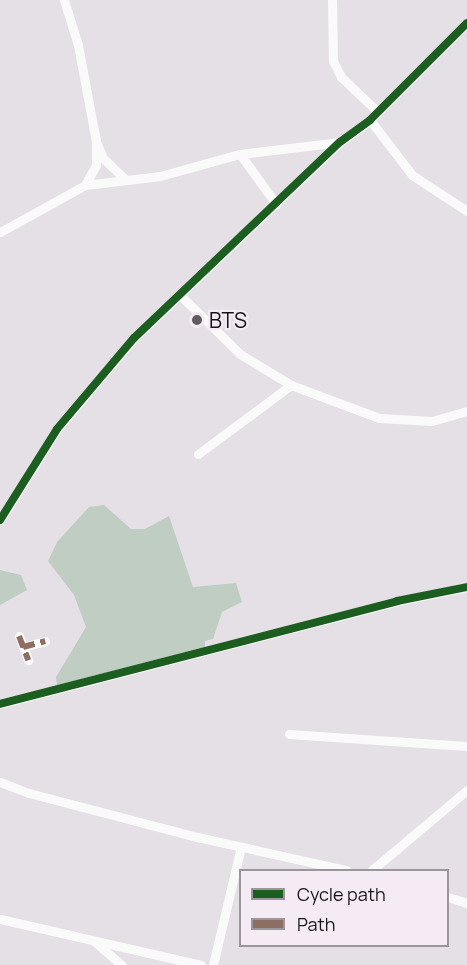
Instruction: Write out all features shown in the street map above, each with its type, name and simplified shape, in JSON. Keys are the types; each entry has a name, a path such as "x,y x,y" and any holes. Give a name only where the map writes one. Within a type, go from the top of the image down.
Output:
{"street":[{"path":"64,0 78,45 96,141 96,165 85,185"},
{"path":"332,0 333,61 341,76 378,112"},
{"path":"0,520 57,429 97,379 180,295 340,142 370,120 467,23"},
{"path":"370,120 412,175 467,211"},
{"path":"96,141 104,158 125,179"},
{"path":"0,232 85,185 160,176 240,154 340,142"},
{"path":"240,154 276,204"},
{"path":"180,295 240,354 291,386 353,410 389,419 432,421 467,411"},
{"path":"198,454 291,386"},
{"path":"0,704 397,601 467,587"},
{"path":"19,636 28,660"},
{"path":"23,647 45,641"},
{"path":"289,734 467,746"},
{"path":"0,782 29,793 241,847 341,869"},
{"path":"373,869 467,790"},
{"path":"213,965 241,847"},
{"path":"449,898 467,903"},
{"path":"0,919 201,965"},
{"path":"92,939 122,965"}],"shaded area":[{"path":"104,505 131,529 145,529 169,516 193,587 236,583 242,602 222,612 213,639 205,641 205,649 57,687 56,677 86,627 74,595 48,561 57,542 89,507"},
{"path":"0,570 21,575 27,590 0,605"}],"marked path":[{"path":"19,636 28,660"},
{"path":"23,647 45,641"}],"cycle path":[{"path":"0,520 57,429 134,338 340,142 370,120 467,23"},
{"path":"0,704 397,601 467,587"}],"place":[{"name":"BTS","path":"197,320"}]}
